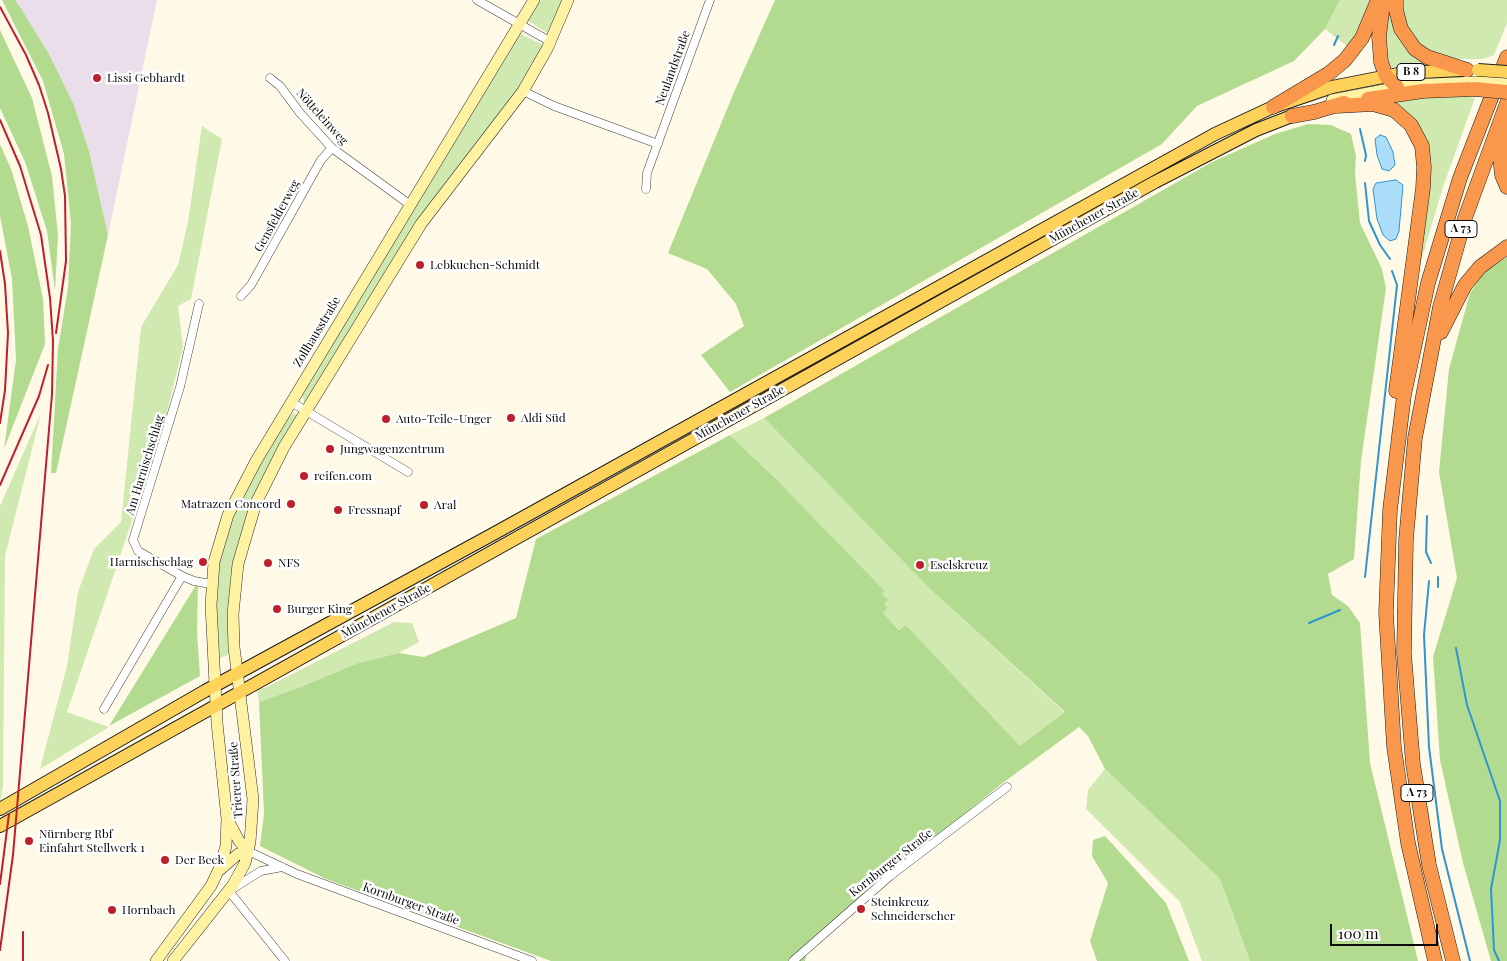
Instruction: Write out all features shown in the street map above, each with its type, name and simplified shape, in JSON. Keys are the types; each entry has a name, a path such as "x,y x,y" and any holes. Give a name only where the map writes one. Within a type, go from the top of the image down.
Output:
{"highway":[{"path":"1292,116 1333,92 1351,54 1366,31 1378,0"},
{"path":"1384,0 1379,36 1381,62 1386,76 1397,87"},
{"path":"1396,0 1396,10 1401,30 1415,49 1427,57 1507,92"},
{"name":"A 73","path":"1435,961 1410,857 1397,778 1389,683 1387,583 1396,454 1415,339 1439,243 1469,153 1507,60"},
{"path":"1273,107 1333,92 1359,95 1423,91 1474,78"},
{"path":"1359,95 1387,107 1406,119 1419,138 1424,159 1423,188 1396,394 1396,454"},
{"name":"A 73","path":"1453,961 1429,865 1413,764 1405,673 1404,580 1412,460 1428,360 1443,294 1462,226 1507,103"},
{"path":"1507,124 1500,158 1502,175 1507,186"},
{"path":"1428,360 1452,306 1465,285 1480,267 1507,247"}],"main road":[{"name":"Zollhausstraße","path":"216,706 211,584 217,547 234,501 409,204 534,0"},
{"path":"241,692 234,647 233,614 238,564 242,543 264,484 306,410 427,216 523,92 550,42 568,0"},
{"name":"B 8","path":"1333,92 1359,95 1386,76 1423,71 1474,78 1507,60"},
{"path":"1359,95 1397,87 1474,78 1507,84"},
{"name":"Münchener Straße","path":"0,809 215,686 525,517 1180,152 1273,107"},
{"name":"Münchener Straße","path":"0,826 1155,182 1256,130 1292,116"},
{"name":"Trierer Straße","path":"173,961 229,891 242,869 248,851 253,819 253,799 241,692"},
{"name":"Trierer Straße","path":"156,961 188,919 218,872 226,846 227,819 216,706"},
{"path":"218,872 236,856 248,851 239,841 227,819"},
{"path":"188,919 194,918 196,921 193,935"}],"street":[{"path":"477,0 550,42"},
{"name":"Neulandstraße","path":"646,189 647,173 710,0"},
{"name":"Nötteleinweg","path":"270,78 280,86 300,113 332,148 409,204"},
{"path":"523,92 554,106 658,144"},
{"name":"Gensfelderweg","path":"242,296 251,285 321,160 332,148"},
{"name":"Am Harnischschlag","path":"199,304 180,387 133,540 134,547 138,551 182,576 194,581 211,584"},
{"path":"291,402 408,472"},
{"path":"104,709 182,576"},
{"name":"Kornburger Straße","path":"793,961 890,876 1006,787"},
{"name":"Kornburger Straße","path":"248,851 282,867 532,961"},
{"path":"282,867 261,871 229,891 285,961"}],"shaded area":[{"path":"15,0 157,0 108,235 89,151 74,105 49,54"}],"green space":[{"path":"2,0 15,0 20,7 49,54 74,105 89,151 108,235 56,473 51,473 58,349 68,287 71,224 64,154 43,81"},
{"path":"541,0 567,0 549,34 528,21"},
{"path":"775,0 1340,0 1325,29 1294,61 1197,106 1162,144 730,392 701,355 744,326 736,304 707,269 668,253 734,92"},
{"path":"1340,0 1372,0 1358,36 1348,47 1325,29"},
{"path":"1403,0 1507,0 1507,23 1494,55 1483,59 1451,59 1435,55 1419,45 1406,26 1402,7"},
{"path":"1389,6 1427,66 1389,67 1386,38"},
{"path":"0,30 32,98 52,176 58,236 55,291 47,231 25,162 0,108"},
{"path":"519,33 543,45 538,67 444,192 307,403 304,401 301,392"},
{"path":"1468,96 1475,98 1443,187 1420,264 1431,166 1430,148 1417,122 1400,107 1388,102 1420,97"},
{"path":"1308,124 1331,125 1351,134 1356,156 1355,174 1360,223 1382,269 1386,288 1361,461 1354,559 1328,574 1332,595 1348,606 1360,623 1370,763 1418,961 1250,961 1220,879 1105,769 1088,736 1079,727 1000,785 810,940 805,961 551,961 326,879 260,846 264,814 259,702 358,663 399,653 424,657 516,618 536,539 730,435 777,480 885,591 882,594 888,600 885,603 888,607 883,613 899,630 906,625 1020,746 1065,712 930,589 764,418 1212,162 1275,134"},
{"path":"202,126 222,139 191,299 178,306 183,347 161,436 67,712 109,727 40,769 67,666 78,592 94,549 121,522 141,327 178,265 188,222"},
{"path":"0,144 11,169 28,226 43,299 45,344 4,449 16,360 12,279 0,216"},
{"path":"1507,257 1507,961 1491,961 1463,863 1440,760 1433,657 1457,578 1439,472 1449,369 1470,293 1483,273"},
{"path":"41,413 5,556 3,787 0,803 0,506"},
{"path":"294,413 297,415 241,538 231,654 220,658 216,607 220,550 239,500 286,420"},
{"path":"764,418 930,589 1065,713 1020,746 906,625 900,630 882,613 888,607 882,594 885,591 777,480 730,435"},
{"path":"198,582 197,633 200,676 109,726"},
{"path":"394,622 412,623 419,642 399,653 358,663 259,702 257,688 265,688"},
{"path":"1105,769 1220,879 1250,961 1202,961 1180,902 1086,809 1088,790"},
{"path":"1105,836 1166,903 1189,961 1097,961 1090,941 1108,883 1092,856 1093,840"}],"water":[{"path":"1380,135 1386,137 1393,152 1395,165 1389,171 1382,169 1377,155 1375,139"},
{"path":"1396,180 1403,185 1399,231 1396,239 1390,241 1383,235 1377,219 1373,189 1376,183"}],"waterway":[{"path":"1334,45 1338,36"},
{"path":"1360,129 1366,155 1365,161"},
{"path":"1365,183 1369,221 1380,245 1390,259"},
{"path":"1365,577 1397,285 1392,271"},
{"path":"1427,516 1426,552 1431,563"},
{"path":"1438,577 1438,587"},
{"path":"1429,581 1424,635 1429,747 1442,849 1470,961"},
{"path":"1309,623 1340,610"},
{"path":"1456,648 1467,705 1500,801 1500,840 1491,889 1494,950 1499,961"}],"railway":[{"path":"0,7 26,55 39,85 48,113 61,169 65,196 66,261 56,333"},
{"path":"0,120 20,166 41,235 50,298 53,341 52,394 13,855 0,950"},
{"path":"0,251 5,284 8,333 5,390 0,423"},
{"path":"0,485 39,396 48,365"},
{"path":"0,884 9,814"},
{"path":"23,932 23,961"}],"place":[{"name":"Lissi Gebhardt","path":"97,78"},
{"name":"Lebkuchen-Schmidt","path":"420,265"},
{"name":"Aldi Süd","path":"511,418"},
{"name":"Auto-Teile-Unger","path":"386,419"},
{"name":"Jungwagenzentrum","path":"330,449"},
{"name":"reifen.com","path":"304,476"},
{"name":"Matrazen Concord","path":"291,504"},
{"name":"Aral","path":"424,505"},
{"name":"Fressnapf","path":"338,510"},
{"name":"Harnischschlag","path":"203,562"},
{"name":"NFS","path":"268,563"},
{"name":"Eselskreuz","path":"920,565"},
{"name":"Burger King","path":"277,609"},
{"name":"Nürnberg Rbf Einfahrt Stellwerk 1","path":"29,841"},
{"name":"Der Beck","path":"165,860"},
{"name":"Steinkreuz Schneiderscher","path":"861,909"},
{"name":"Hornbach","path":"112,910"}]}
